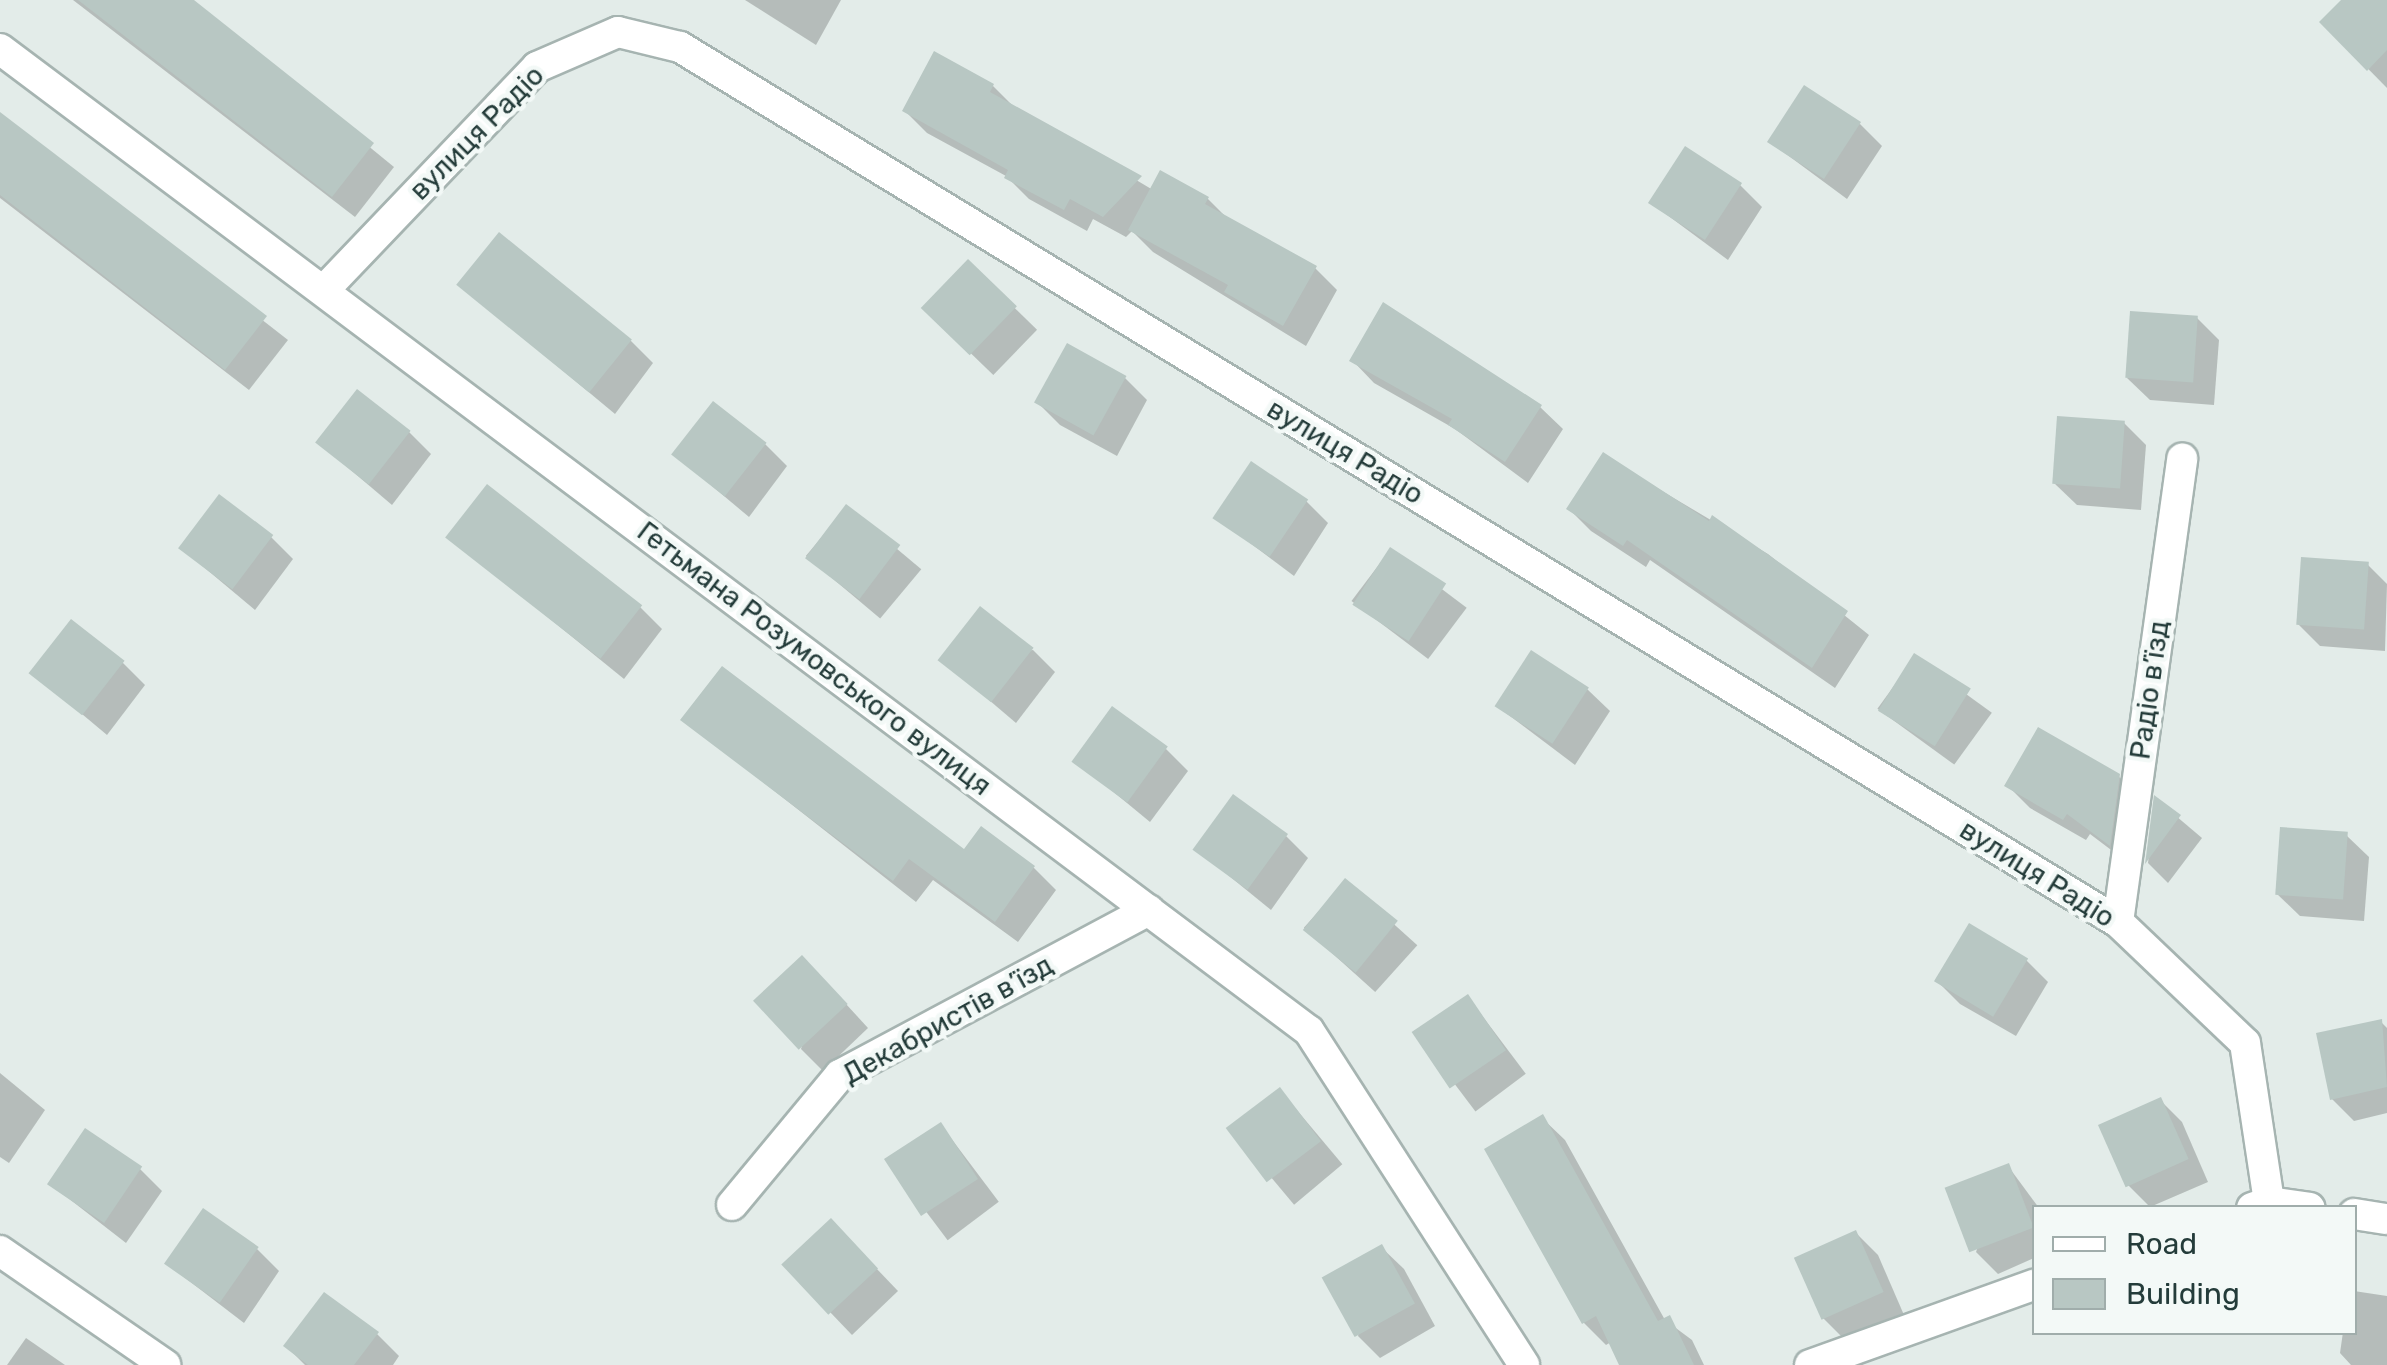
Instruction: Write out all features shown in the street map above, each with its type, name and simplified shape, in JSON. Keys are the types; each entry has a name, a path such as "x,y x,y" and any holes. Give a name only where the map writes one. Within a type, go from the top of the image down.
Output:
{"street":[{"name":"вулиця Радіо","path":"324,290 536,67 618,32 680,47 2118,922 2244,1043 2261,1204"},
{"name":"Гетьмана Розумовського вулиця","path":"0,49 1309,1030 1524,1365"},
{"name":"Радіо в’їзд","path":"2118,922 2182,458"},
{"name":"Декабристів в’їзд","path":"732,1206 840,1075 1149,910"},
{"path":"2357,1214 2387,1218"},
{"path":"0,1251 165,1365"},
{"path":"1810,1365 2032,1286"}],"building":[{"path":"78,0 194,0 374,143 332,197"},
{"path":"2341,0 2387,0 2387,50 2367,71 2319,22"},
{"path":"934,51 994,84 990,92 1142,176 1103,217 1070,199 1064,210 1004,178 1008,170 902,111"},
{"path":"1804,85 1861,122 1824,179 1767,142"},
{"path":"0,112 267,316 225,370 0,195"},
{"path":"1685,146 1742,183 1705,240 1648,203"},
{"path":"1160,170 1209,197 1205,204 1317,266 1283,326 1224,292 1228,285 1128,230"},
{"path":"499,232 632,340 589,392 456,285"},
{"path":"968,259 1017,306 970,355 921,308"},
{"path":"1383,302 1542,405 1505,462 1448,425 1452,419 1349,361"},
{"path":"2130,311 2198,316 2193,383 2125,378"},
{"path":"1067,343 1126,376 1094,435 1034,402"},
{"path":"357,389 411,431 369,484 315,443"},
{"path":"713,401 767,443 725,496 671,455"},
{"path":"2057,416 2125,421 2120,489 2052,484"},
{"path":"1603,452 1709,521 1712,515 1848,611 1812,668 1627,540 1623,546 1566,509"},
{"path":"1251,461 1308,500 1270,557 1212,518"},
{"path":"487,484 642,605 600,659 445,538"},
{"path":"219,494 273,535 232,589 178,548"},
{"path":"846,504 900,545 859,599 805,558"},
{"path":"1390,547 1446,583 1409,641 1352,605"},
{"path":"2301,557 2369,562 2364,630 2296,625"},
{"path":"980,606 1034,648 991,702 938,660"},
{"path":"71,619 125,661 82,715 29,673"},
{"path":"1531,650 1589,688 1552,744 1495,706"},
{"path":"1914,653 1971,689 1935,746 1878,711"},
{"path":"722,666 964,849 981,826 1035,866 995,922 909,859 893,881 680,720"},
{"path":"1112,706 1168,747 1127,802 1071,762"},
{"path":"2038,727 2120,774 2110,846 2067,814 2063,820 2004,786"},
{"path":"1233,794 1288,834 1247,890 1192,850"},
{"path":"2154,795 2181,815 2145,864"},
{"path":"2280,827 2348,832 2343,900 2275,895"},
{"path":"1345,878 1398,921 1356,973 1303,930"},
{"path":"1969,923 2028,959 1993,1017 1934,981"},
{"path":"802,955 848,1004 799,1050 753,1001"},
{"path":"1468,994 1506,1050 1450,1088 1412,1032"},
{"path":"2382,1019 2387,1087 2330,1100 2316,1033"},
{"path":"1280,1087 1321,1141 1267,1182 1226,1128"},
{"path":"2161,1097 2189,1159 2126,1187 2098,1125"},
{"path":"1543,1114 1658,1321 1670,1315 1694,1365 1619,1365 1596,1316 1582,1324 1484,1149"},
{"path":"941,1122 978,1179 921,1216 884,1159"},
{"path":"85,1128 142,1167 104,1223 47,1184"},
{"path":"2009,1163 2032,1228 1969,1252 1945,1188"},
{"path":"203,1208 259,1247 220,1303 164,1264"},
{"path":"831,1218 878,1268 828,1315 781,1264"},
{"path":"1856,1230 1884,1292 1822,1320 1794,1258"},
{"path":"1382,1244 1415,1303 1355,1337 1322,1277"},
{"path":"324,1292 379,1332 354,1365 308,1365 283,1346"}]}
